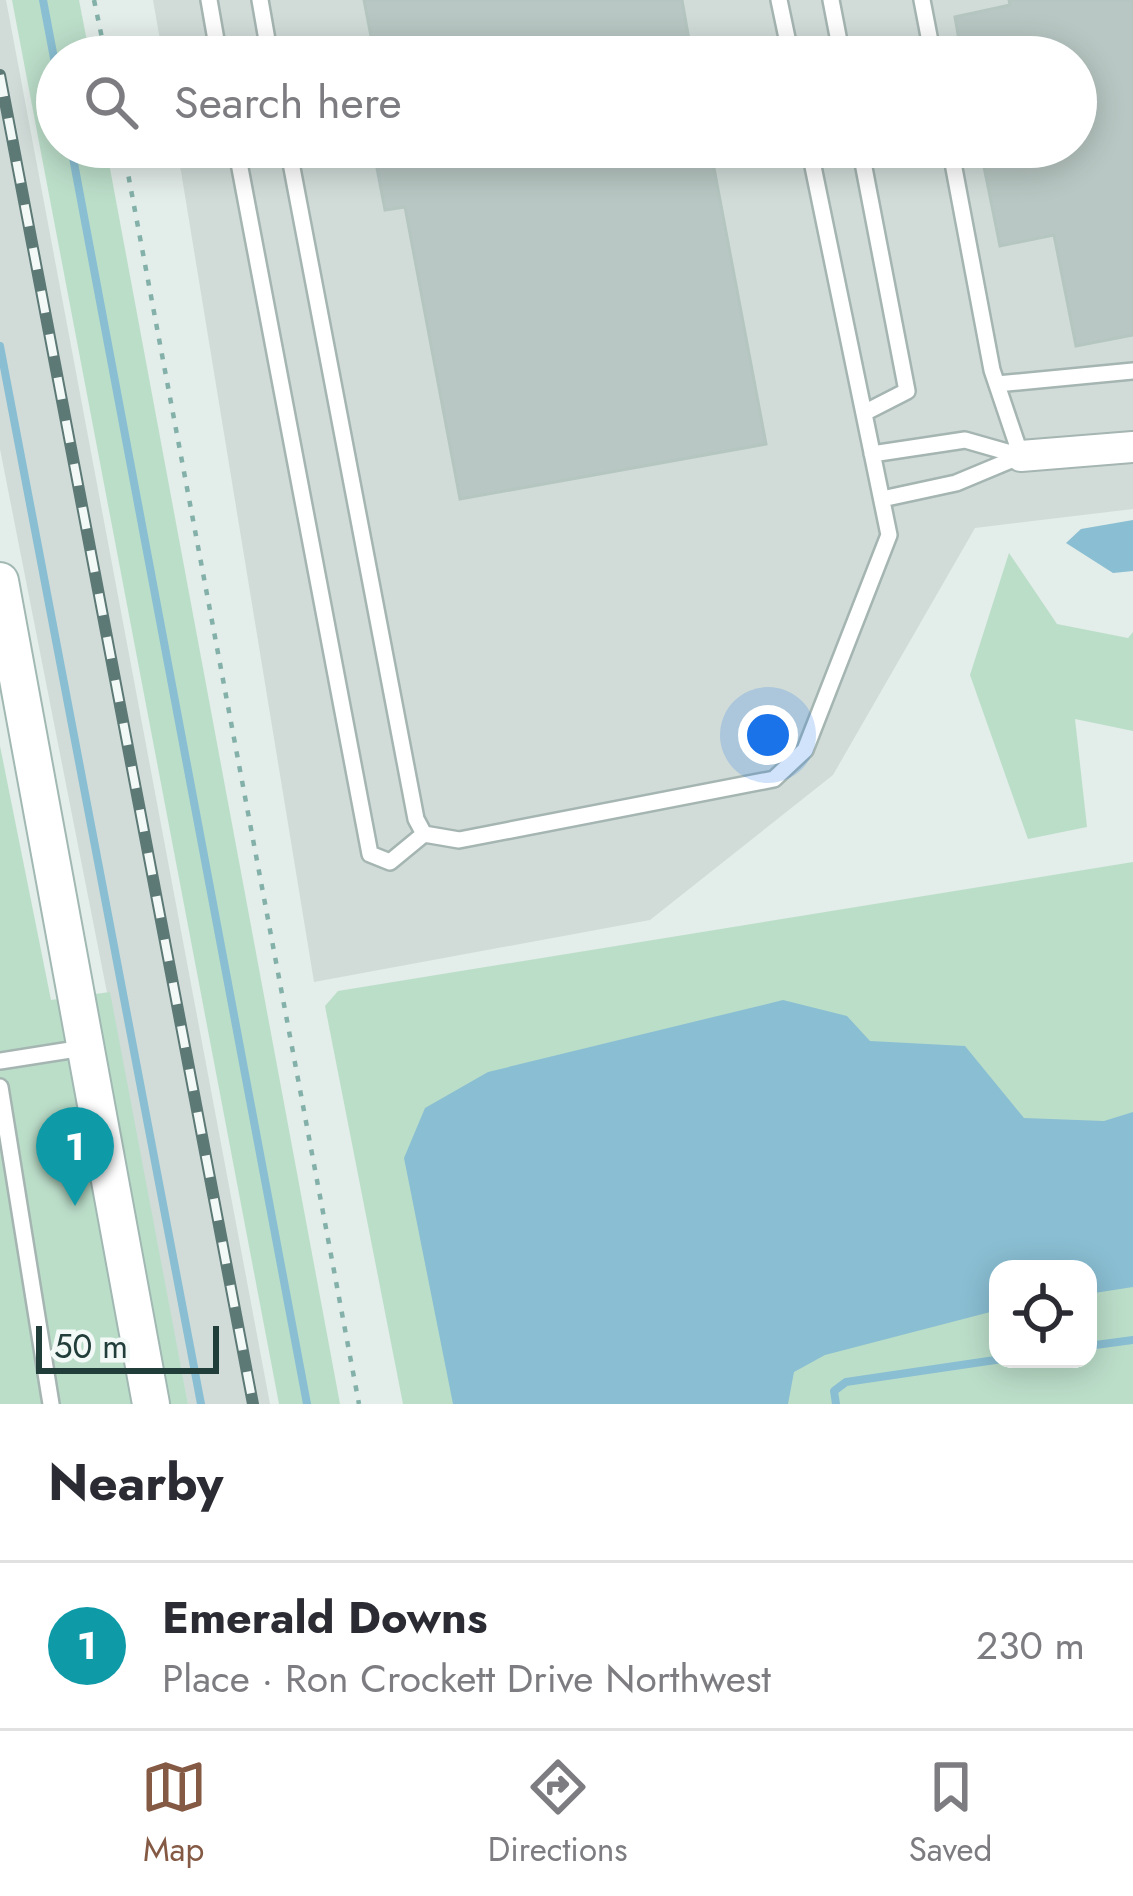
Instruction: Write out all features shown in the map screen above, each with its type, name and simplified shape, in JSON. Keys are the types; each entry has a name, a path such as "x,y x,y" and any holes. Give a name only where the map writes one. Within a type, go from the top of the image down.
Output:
{"street":[{"path":"1021,456 1133,447"},
{"path":"0,581 151,1404"}],"lane":[{"path":"209,0 215,36"},
{"path":"260,0 267,36"},
{"path":"779,0 787,36"},
{"path":"831,0 838,36"},
{"path":"922,0 929,36"},
{"path":"240,168 370,854 390,862 424,834 459,840 774,778 805,750 889,535 813,168"},
{"path":"292,168 416,819 424,834"},
{"path":"864,168 907,391 864,413"},
{"path":"954,168 997,384 1021,456"},
{"path":"997,384 1133,371"},
{"path":"872,454 965,440 1021,456"},
{"path":"882,499 956,483 1021,456"},
{"path":"0,1060 86,1048"},
{"path":"0,1087 51,1404"}],"path":[{"path":"94,0 102,36"},
{"path":"127,168 359,1404"}],"shaded area":[{"path":"0,0 6,0 270,1404 188,1404 0,449"},
{"path":"153,0 1133,0 1133,509 975,528 833,775 650,920 314,982 180,168 1097,168 1097,36 159,36"}],"green space":[{"path":"12,0 79,0 86,36 36,36 36,126"},
{"path":"44,168 110,168 340,1404 279,1404"},
{"path":"1009,553 1057,624 1128,638 1133,632 1133,731 1075,719 1087,827 1028,839 970,675"},
{"path":"0,746 51,1000 110,992 188,1404 0,1404"},
{"path":"1133,862 1133,1404 403,1404 325,1006 338,991"}],"water":[{"path":"1133,520 1133,571 1113,573 1066,543 1081,529"},
{"path":"783,1000 847,1016 870,1041 965,1046 1024,1118 1104,1121 1133,1112 1133,1287 1097,1293 1097,1260 989,1260 989,1312 825,1355 794,1372 788,1404 453,1404 404,1158 425,1108 488,1072"}],"building":[{"path":"364,0 682,0 688,36 371,36"},
{"path":"1009,0 1133,0 1133,335 1076,346 1054,235 1000,246 984,168 1097,168 1097,36 958,36 955,17 1010,5"},
{"path":"377,168 714,168 766,444 460,499 405,207 385,210"}],"waterway":[{"path":"43,0 50,36"},
{"path":"75,168 307,1404"},
{"path":"0,346 201,1404"},
{"path":"1097,1345 1133,1340"},
{"path":"836,1404 834,1391 846,1382 989,1361"}],"railway":[{"path":"0,75 253,1404"}],"place":[{"name":"Emerald Downs","path":"75,1206"}]}
